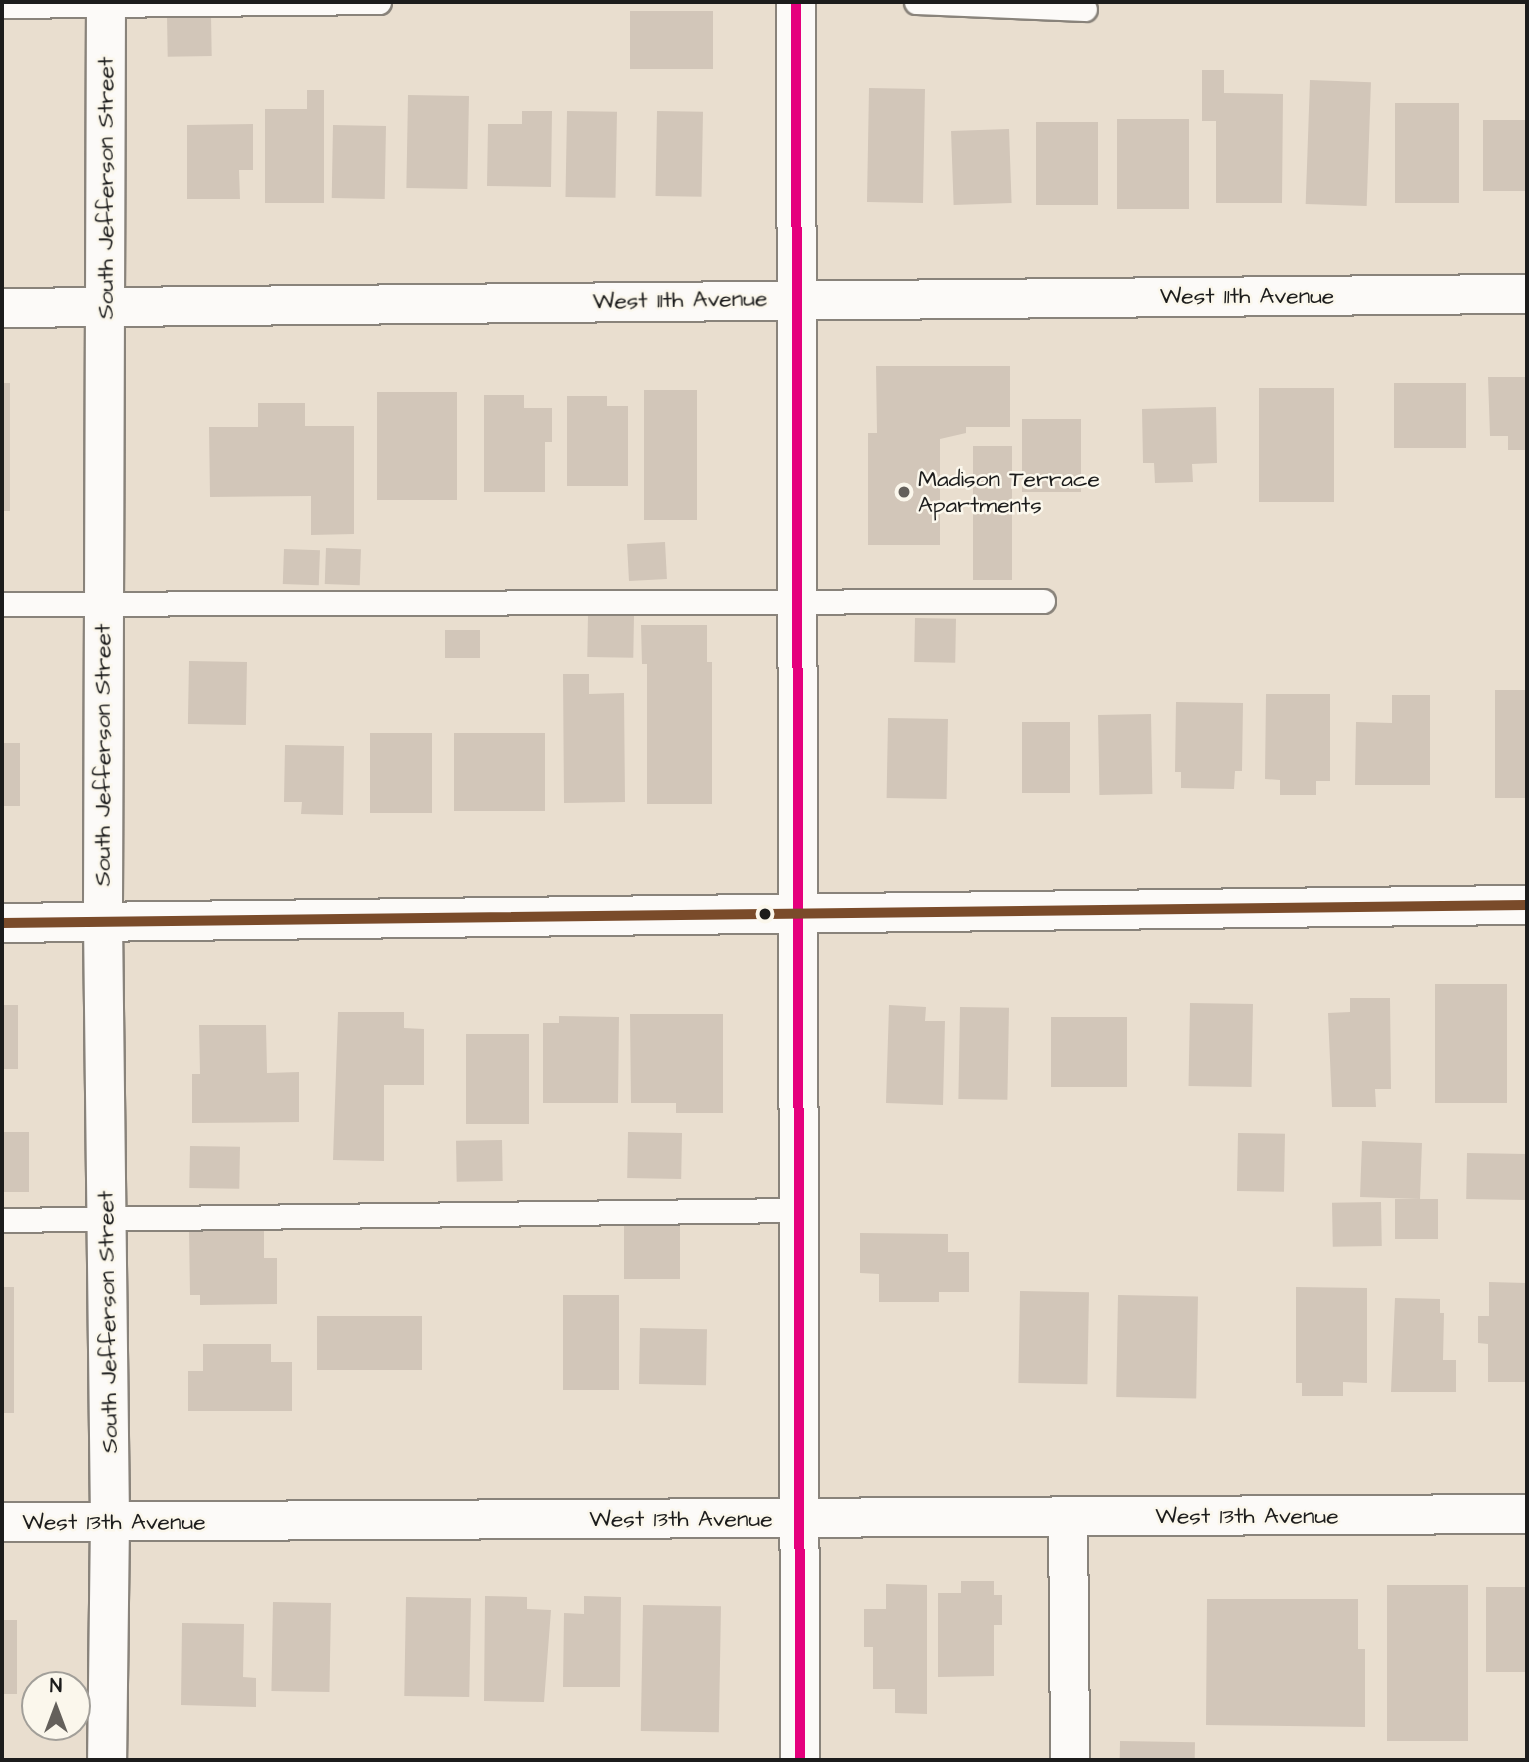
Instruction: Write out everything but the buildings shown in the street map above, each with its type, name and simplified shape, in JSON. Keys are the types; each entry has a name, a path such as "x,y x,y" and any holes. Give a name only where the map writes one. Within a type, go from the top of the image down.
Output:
{"street":[{"path":"796,2 800,1760"},
{"name":"South Jefferson Street","path":"106,3 103,922 110,1521 107,1760"},
{"name":"West 11th Avenue","path":"2,308 797,298 1527,294"},
{"path":"2,923 799,916 1527,905"},
{"name":"West 13th Avenue","path":"2,1522 1527,1514"},
{"path":"1068,1517 1070,1760"}],"lane":[{"path":"2,6 379,2"},
{"path":"916,2 1085,9"},
{"path":"2,604 1043,601"},
{"path":"2,1220 799,1210"}],"transit line":[{"path":"796,2 800,1760"},
{"path":"2,923 1527,905"}],"place":[{"name":"Madison Terrace Apartments","path":"904,492"}]}
